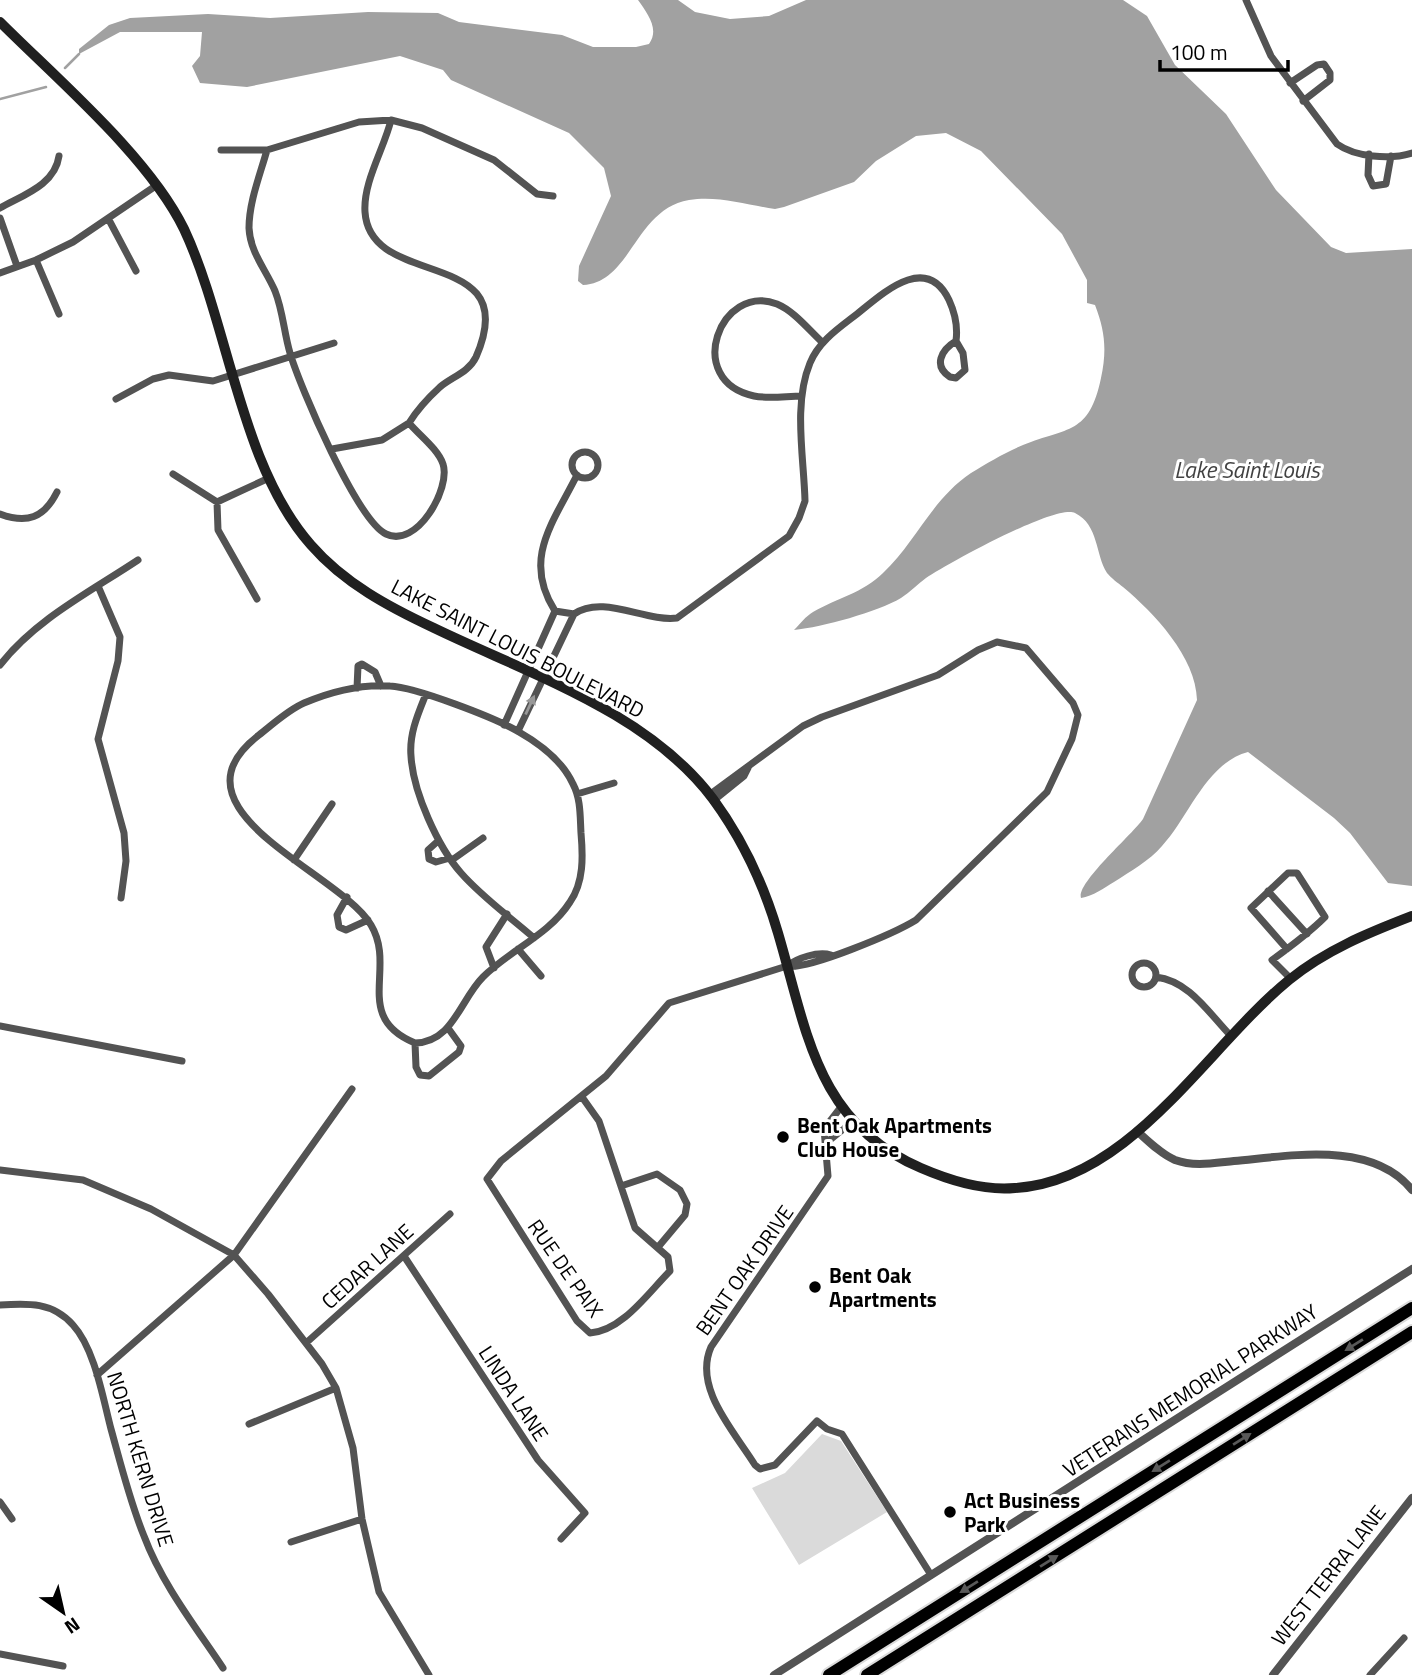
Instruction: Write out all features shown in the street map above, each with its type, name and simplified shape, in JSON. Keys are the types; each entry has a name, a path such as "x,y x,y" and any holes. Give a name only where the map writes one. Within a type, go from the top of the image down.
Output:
{"highway":[{"path":"829,1675 1412,1308"},
{"path":"867,1675 1412,1332"}],"main road":[{"name":"LAKE SAINT LOUIS BOULEVARD","path":"0,22 138,161 182,225 198,264 232,374 269,478 310,544 337,570 391,608 643,731 688,768 751,859 787,966 811,1050 841,1107 852,1122 901,1159 952,1181 1000,1189 1036,1186 1073,1175 1098,1161 1137,1131 1230,1035 1291,979 1342,944 1412,916"}],"street":[{"path":"1246,0 1271,56 1337,144 1349,153 1391,156 1412,153"},
{"path":"1290,83 1317,65 1324,65 1330,73 1329,80 1303,101"},
{"path":"331,449 382,440 409,424 415,412 441,386 467,369 475,359 488,318 484,301 473,290 439,270 397,256 381,245 369,229 365,213 367,194 391,120"},
{"path":"221,150 267,150 359,122 391,120 422,128 494,160 537,194 553,196"},
{"path":"267,150 252,202 249,229 255,255 276,293 290,355 343,477 380,531 395,537 409,535 421,526 441,487 444,471 439,457 409,424"},
{"path":"1369,154 1370,181 1373,186 1380,187 1386,184 1389,177 1391,156"},
{"path":"0,208 50,179 57,168 59,156"},
{"path":"0,273 36,260 109,220 156,185"},
{"path":"0,218 17,266"},
{"path":"109,220 136,271"},
{"path":"36,260 59,314"},
{"path":"555,611 574,614 596,606 663,620 677,618 777,547 794,527 804,501 802,396 811,361 822,342 889,288 902,280 918,277 933,283 946,294 955,312 956,341 963,353 965,370 956,377 950,377 940,367 939,360 948,345 956,341"},
{"path":"802,396 755,396 739,391 725,380 716,365 713,349 715,337 726,318 742,306 757,302 777,304 795,316 822,342"},
{"path":"116,399 161,377 213,381 334,343"},
{"path":"173,474 217,502"},
{"path":"503,725 555,611 539,576 538,558 577,475"},
{"path":"217,502 269,478"},
{"path":"0,514 15,520 30,519 46,510 57,492"},
{"path":"217,502 218,530 257,598"},
{"path":"0,665 16,645 49,618 138,560"},
{"path":"99,586 120,637 118,661 98,739 124,833 125,861 121,898"},
{"path":"518,731 574,614"},
{"name":"RUE DE PAIX","path":"659,1246 668,1257 670,1271 617,1324 604,1332 590,1333 577,1321 487,1179 501,1161 582,1097 629,1051 659,1011 669,1003 787,966 809,965 900,930 916,919 1047,792 1072,739 1078,715 1073,703 1026,648 997,642 978,650 938,675 803,726 748,768 744,776 711,798"},
{"path":"356,688 355,677 358,666 362,664 375,672 381,686"},
{"path":"381,686 426,694 518,731 555,759 577,794 583,855 579,880 571,902 534,938 481,979 448,1028 436,1038 415,1043 399,1036 387,1024 379,1008 379,952 368,920 346,897 270,845 249,822 234,796 230,771 242,748 298,706 325,695 381,686"},
{"path":"426,694 413,727 410,756 415,780 438,841 462,874 534,938"},
{"path":"577,794 614,783"},
{"path":"294,860 332,804"},
{"path":"438,841 428,850 429,859 436,862 451,859 484,838"},
{"path":"1287,949 1251,908 1288,873 1297,873 1325,917 1307,934 1287,949 1272,960 1291,979"},
{"path":"1268,891 1307,934"},
{"path":"346,897 339,909 338,927 346,930 368,920"},
{"path":"494,968 486,953 486,947 507,914"},
{"path":"518,949 541,976"},
{"path":"1156,977 1171,979 1184,986 1230,1035"},
{"path":"0,1026 182,1061"},
{"path":"415,1043 416,1067 420,1075 429,1076 459,1052 461,1046 448,1028"},
{"path":"97,1375 234,1255 352,1089"},
{"path":"582,1097 599,1121 635,1228 659,1246 685,1215 687,1205 680,1190 657,1174 621,1186"},
{"name":"BENT OAK DRIVE","path":"841,1107 824,1129 828,1176 711,1347 705,1361 706,1382 755,1465 760,1469 775,1465 817,1421 827,1429 842,1434 931,1575"},
{"path":"826,1143 852,1122"},
{"path":"1137,1131 1176,1160 1197,1164 1338,1156 1378,1164 1412,1190"},
{"path":"0,1170 83,1180 151,1209 234,1255 306,1343 336,1388 353,1448 362,1519 379,1592 429,1675"},
{"name":"CEDAR LANE","path":"306,1343 450,1214"},
{"name":"LINDA LANE","path":"404,1256 538,1460 584,1513 561,1539"},
{"name":"VETERANS MEMORIAL PARKWAY","path":"774,1675 1412,1269"},
{"name":"NORTH KERN DRIVE","path":"0,1305 31,1303 62,1314 75,1327 97,1375 143,1534 155,1562 223,1668"},
{"path":"249,1424 336,1388"},
{"name":"WEST TERRA LANE","path":"1273,1675 1412,1498"},
{"path":"0,1502 12,1519"},
{"path":"290,1542 362,1519"},
{"path":"1370,1675 1404,1638"},
{"path":"0,1654 63,1666"}],"shaded area":[{"path":"822,1434 841,1441 887,1512 799,1565 752,1488 785,1473"}],"water":[{"name":"Lake Saint Louis","path":"638,0 678,0 695,12 730,19 769,16 806,0 1123,0 1147,16 1175,65 1226,114 1276,190 1331,247 1346,253 1412,249 1412,886 1388,883 1350,833 1334,818 1248,752 1233,758 1209,779 1172,834 1151,856 1102,889 1081,898 1087,882 1143,819 1197,700 1195,684 1181,652 1148,610 1107,573 1093,532 1083,518 1075,513 1064,512 1025,525 938,571 901,598 878,608 834,622 794,630 813,612 858,590 883,573 957,483 1010,451 1074,426 1083,420 1096,397 1103,368 1104,341 1095,305 1087,303 1087,280 1062,234 981,151 946,133 916,136 876,161 854,182 784,207 775,209 710,199 689,200 671,206 644,230 612,272 599,281 583,285 578,281 579,266 611,196 604,168 569,133 451,80 443,70 400,56 247,87 200,83 192,66 200,56 202,32 120,32 79,54 79,49 109,25 130,18 208,14 270,18 368,12 438,13 459,22 562,35 593,47 636,47 649,44 653,33 651,21"}],"waterway":[{"path":"65,68 79,54"},
{"path":"0,99 46,87"}],"place":[{"name":"Bent Oak Apartments Club House","path":"783,1137"},
{"name":"Bent Oak Apartments","path":"815,1287"},
{"name":"Act Business Park","path":"950,1512"}]}
